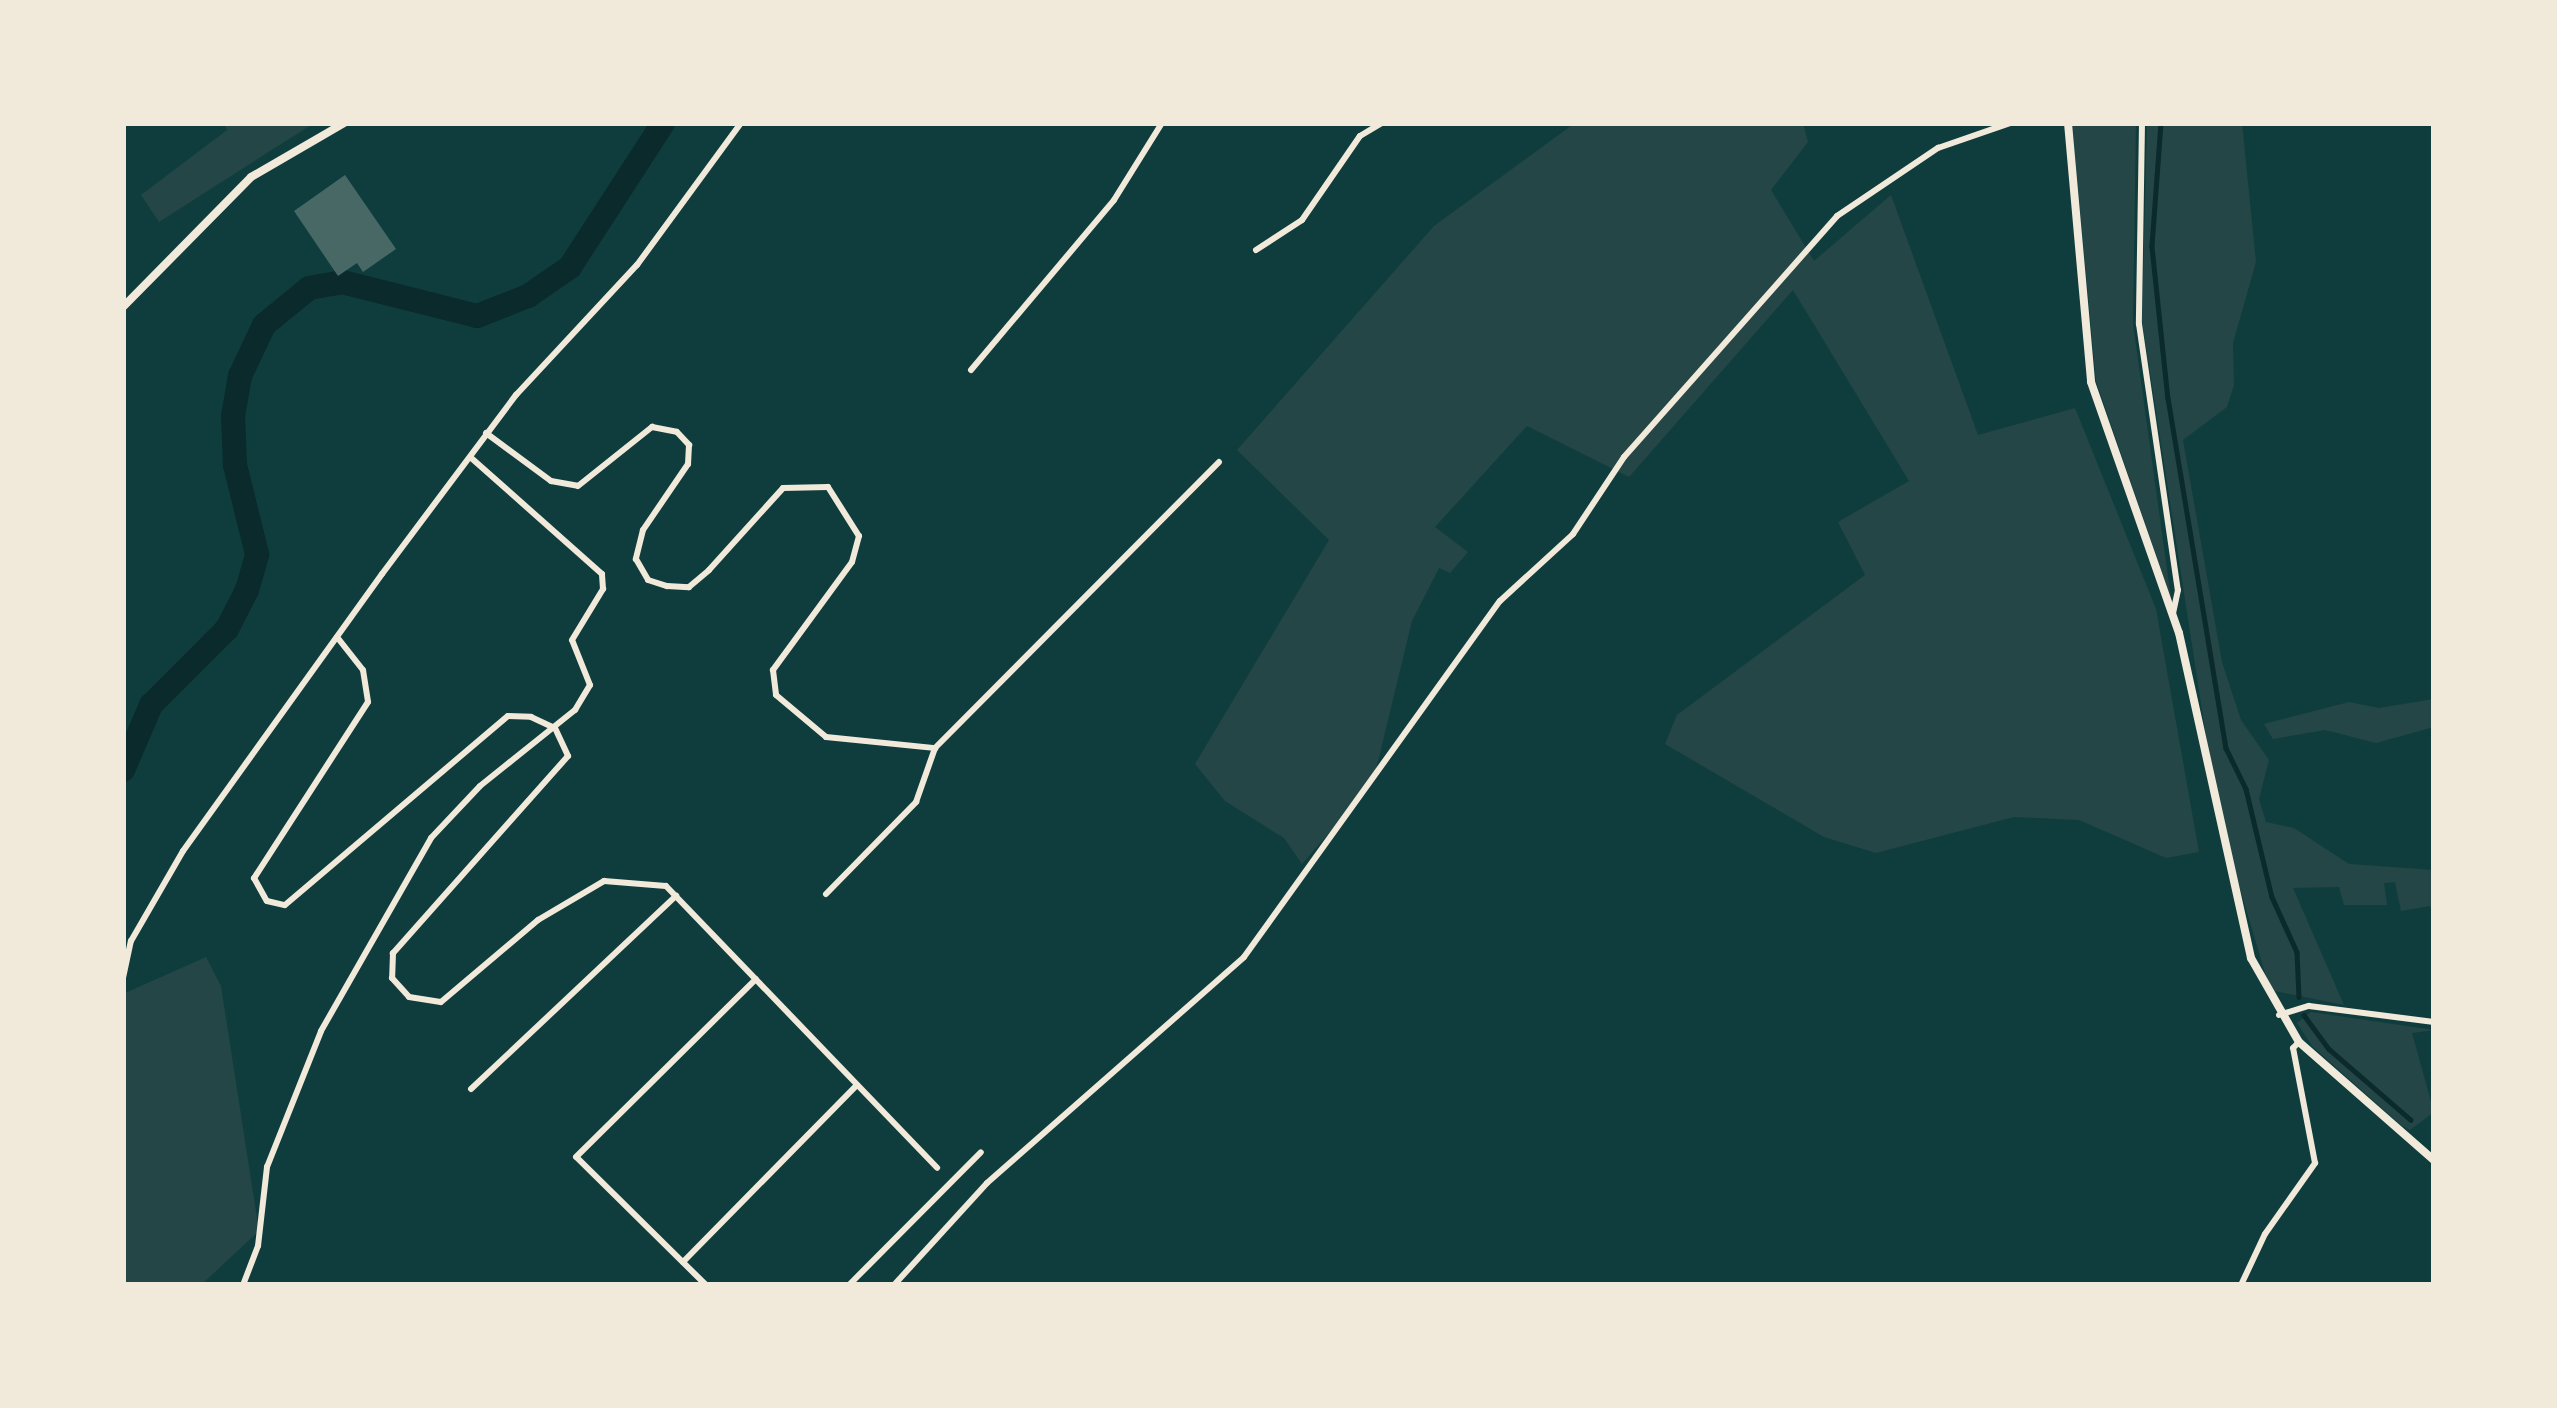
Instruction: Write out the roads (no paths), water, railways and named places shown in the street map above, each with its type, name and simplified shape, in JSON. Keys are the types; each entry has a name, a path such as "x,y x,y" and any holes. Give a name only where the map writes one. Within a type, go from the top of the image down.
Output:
{"street":[{"path":"123,308 251,177 344,123"},
{"path":"123,978 131,941 183,851 337,637 486,433 637,265 741,123"},
{"path":"970,370 1114,200 1162,123"},
{"path":"1256,250 1302,220 1360,136 1382,123"},
{"path":"894,1285 987,1183 1193,1009 1244,957 1500,601 1573,534 1624,457 1837,216 1938,148 2010,123"},
{"path":"2068,123 2091,382 2173,614 2229,881 2260,982 2299,1042 2434,1160"},
{"path":"2142,123 2139,324 2178,590 2173,614"},
{"path":"486,433 551,481 578,486 652,427 676,432 689,445 688,464 643,530 636,559 648,580 667,586 689,587 783,488 828,487 859,536 852,562 773,670 776,695 826,737 935,748"},
{"path":"243,1285 258,1246 267,1167 321,1031 443,822 555,728 590,685 572,640 603,589 602,574 470,457"},
{"path":"826,894 916,802 935,748 1219,463"},
{"path":"337,637 363,670 368,702 254,878 275,906 508,716 555,728"},
{"path":"555,728 568,756 393,953 392,978 409,997 441,1001 538,920 604,881 666,886 937,1168"},
{"path":"471,1089 676,896"},
{"path":"706,1285 576,1157 756,979"},
{"path":"2279,1016 2309,1006 2434,1022"},
{"path":"2241,1285 2265,1234 2315,1163 2293,1048 2299,1042"},
{"path":"683,1262 857,1085"},
{"path":"850,1285 981,1152"}],"waterway":[{"path":"123,770 151,705 227,629 247,590 257,554 235,465 233,416 240,376 264,325 309,288 342,282 477,316 528,296 570,267 663,123"},
{"path":"2161,123 2152,247 2168,398 2226,748 2246,789 2272,897 2297,952 2299,997"},
{"path":"2304,1015 2329,1049 2411,1120"}]}
